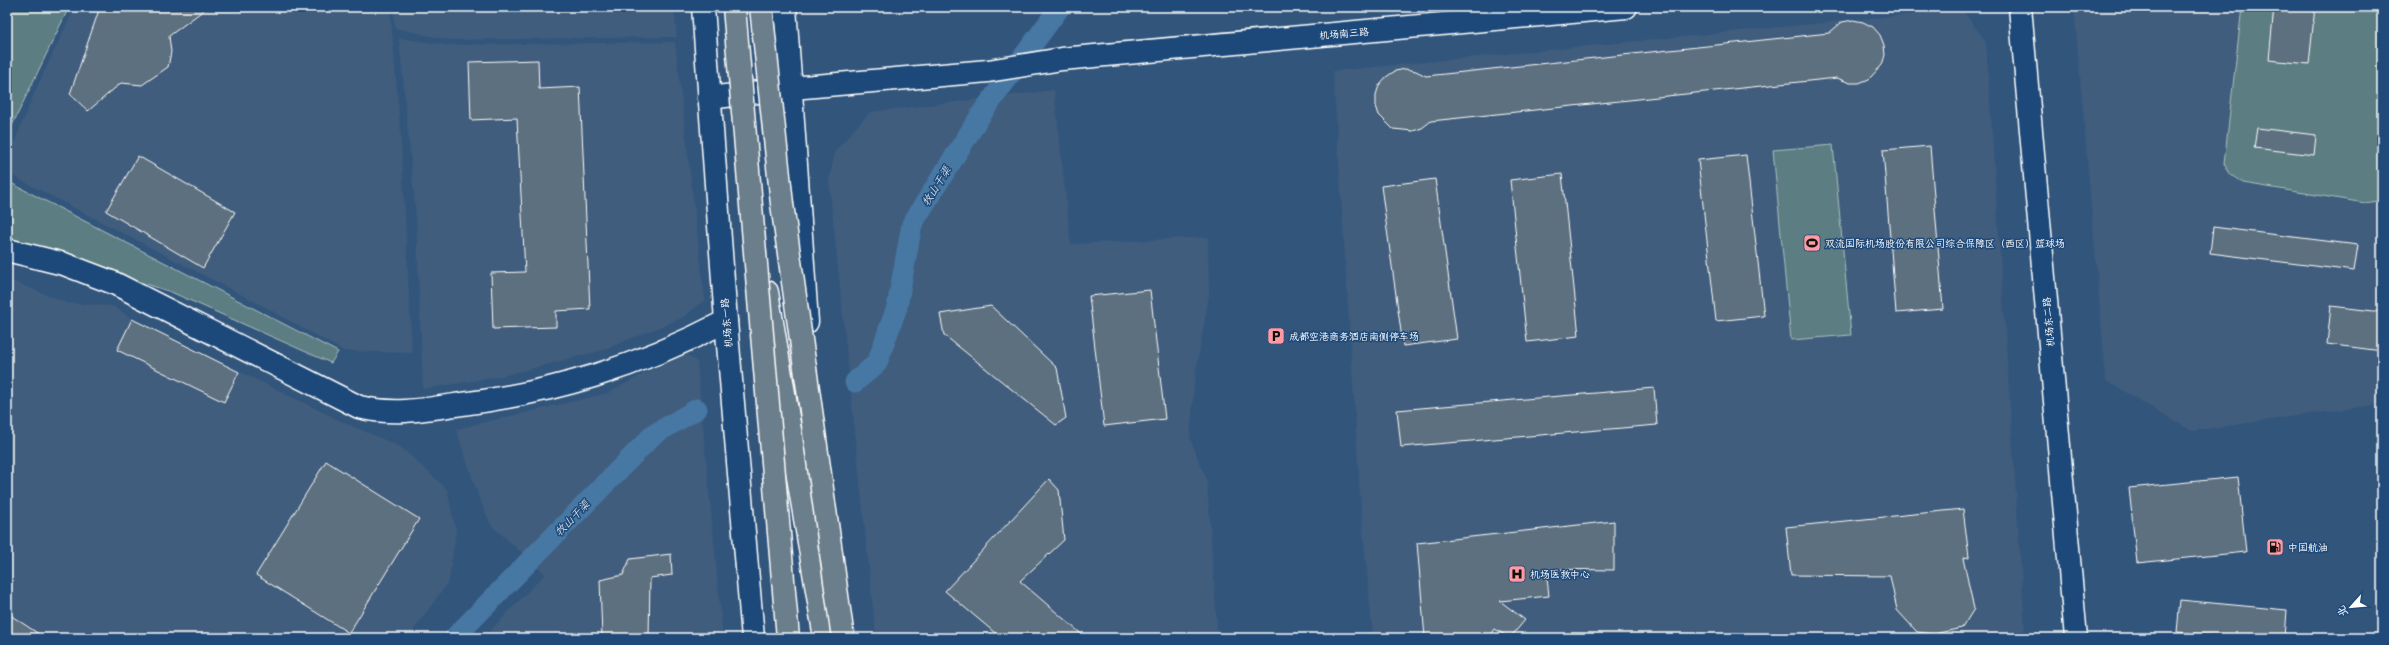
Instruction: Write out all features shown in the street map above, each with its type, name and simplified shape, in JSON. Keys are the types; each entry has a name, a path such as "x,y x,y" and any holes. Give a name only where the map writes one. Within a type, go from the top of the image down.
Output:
{"main road":[{"path":"734,7 788,638"},
{"path":"761,7 782,204 843,638"},
{"path":"750,196 825,638"}],"street":[{"name":"机场东一路","path":"702,7 726,321 754,638"},
{"path":"785,7 792,88 829,638"},
{"name":"机场南三路","path":"709,98 792,88 988,71 1062,59 1626,7"},
{"name":"机场东二路","path":"2020,7 2076,638"},
{"path":"7,250 64,264 114,283 359,407 379,412 413,411 499,400 610,372 660,353 726,321"}],"shaded area":[{"path":"75,7 390,7 401,137 412,353 344,351 261,305 7,173 7,160 35,91"},
{"path":"393,7 674,7 677,37 447,40 395,28"},
{"path":"2074,7 2382,7 2382,404 2192,431 2106,381"},
{"path":"1962,9 1986,42 2025,629 2017,638 1373,638 1361,511 1333,71"},
{"path":"399,38 447,45 675,42 705,300 682,318 603,350 503,376 423,389 416,218"},
{"path":"1054,90 1071,244 1208,237 1209,296 1195,377 1190,438 1207,480 1218,638 876,638 829,181 835,151 870,112"},
{"path":"7,279 67,303 113,306 132,319 341,421 401,447 447,489 456,531 449,581 408,638 7,638"},
{"path":"684,352 697,362 723,638 483,638 545,574 491,525 479,498 456,429 608,393"}],"green space":[{"path":"7,7 69,7 7,136"},
{"path":"2242,7 2382,7 2382,200 2365,203 2243,183 2231,175 2224,164"},
{"name":"双流国际机场股份有限公司综合保障区（西区）篮球场","path":"1833,145 1851,335 1791,340 1773,150"},
{"path":"7,181 338,352 331,363 171,292 7,239"}],"building":[{"path":"100,7 208,7 169,36 171,52 168,67 142,85 121,83 88,111 70,94"},
{"path":"2274,7 2315,7 2309,64 2269,60"},
{"path":"1853,20 1863,22 1873,27 1880,35 1884,45 1885,55 1882,65 1869,79 1859,83 1850,83 1837,78 1431,121 1422,128 1413,131 1393,129 1379,115 1376,106 1376,95 1379,85 1386,77 1395,71 1406,69 1416,71 1426,76 1829,33 1842,22"},
{"path":"538,60 539,89 580,87 590,309 556,311 556,327 493,329 491,273 525,272 517,118 471,120 469,62"},
{"path":"2257,128 2316,135 2314,155 2254,148"},
{"path":"1930,146 1943,309 1896,313 1883,150"},
{"path":"1746,155 1764,316 1716,321 1698,160"},
{"path":"138,156 235,212 203,268 106,211"},
{"path":"1562,174 1579,336 1527,342 1510,180"},
{"path":"1435,179 1457,339 1403,346 1381,186"},
{"path":"2213,227 2358,245 2354,271 2210,253"},
{"path":"1150,290 1165,419 1104,426 1089,296"},
{"path":"991,306 1057,368 1066,418 1056,425 944,335 940,314"},
{"path":"2331,306 2382,312 2382,351 2327,344"},
{"path":"132,319 239,372 224,402 117,350"},
{"path":"1654,388 1657,425 1401,447 1397,410"},
{"path":"326,461 419,519 349,633 256,575"},
{"path":"2238,477 2246,552 2137,563 2129,488"},
{"path":"1049,479 1059,490 1064,540 1020,581 1086,638 1001,638 945,591"},
{"path":"1963,509 1969,557 1963,558 1974,609 1962,628 1934,634 1917,632 1897,610 1890,576 1791,575 1786,527"},
{"path":"1614,521 1614,570 1546,569 1549,596 1500,601 1525,620 1510,638 1495,629 1489,638 1425,638 1417,543"},
{"path":"671,554 672,575 650,578 649,638 602,638 600,580 623,575 630,559"},
{"path":"2180,600 2287,610 2285,638 2241,638 2177,632"},
{"path":"7,613 45,638 7,638"}],"waterway":[{"name":"牧山干渠","path":"855,382 877,363 897,307 912,224 982,113 1060,7"},
{"name":"牧山干渠","path":"454,638 653,435 697,409"}],"place":[{"name":"双流国际机场股份有限公司综合保障区（西区）篮球场","path":"1812,243"},
{"name":"成都空港商务酒店南侧停车场","path":"1276,336"},
{"name":"中国航油","path":"2275,547"},
{"name":"机场医救中心","path":"1517,574"}]}
